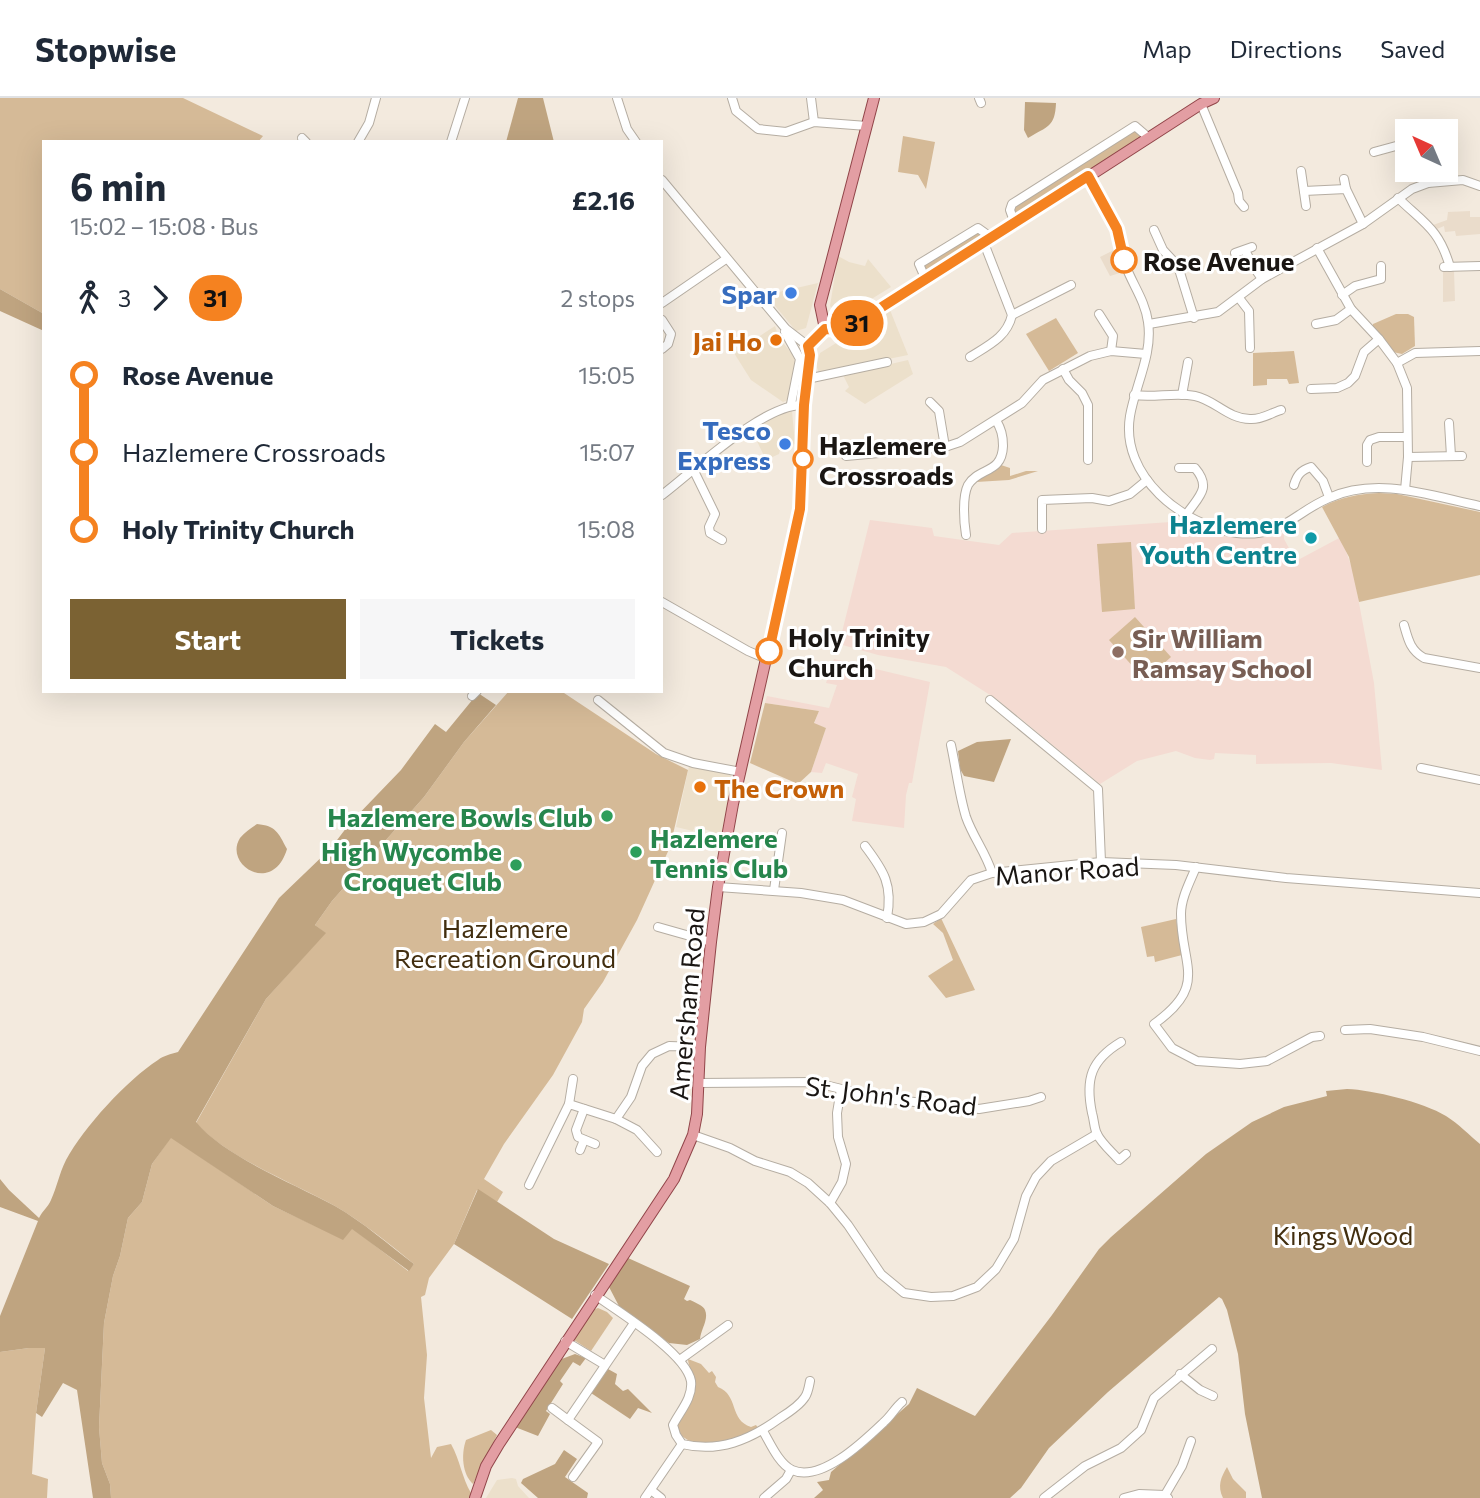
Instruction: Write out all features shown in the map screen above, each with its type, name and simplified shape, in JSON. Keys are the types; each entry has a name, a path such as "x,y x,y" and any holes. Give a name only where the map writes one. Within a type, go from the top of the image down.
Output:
{"main road":[{"path":"825,329 820,305 874,98"},
{"path":"808,346 825,329 841,330 852,326 1214,98"},
{"name":"Amersham Road","path":"475,1498 486,1465 674,1179 693,1135 718,887 800,509 808,346"}],"street":[{"path":"359,140 369,123 376,98"},
{"path":"452,140 465,98"},
{"path":"617,98 627,129 635,140"},
{"path":"732,98 736,111 758,129 786,132 814,122 867,126"},
{"path":"811,98 814,122"},
{"path":"1201,104 1239,201 1244,207"},
{"path":"1015,224 1010,210 1012,204 1135,126 1149,138"},
{"path":"1374,152 1395,146"},
{"path":"1301,171 1306,206"},
{"path":"1088,176 1117,229 1124,262 1142,296 1149,324 1146,354 1129,419 1129,440 1147,480 1162,497 1186,515 1237,533 1263,533 1280,528 1329,498 1370,487 1405,490 1480,506"},
{"path":"1344,178 1346,189 1363,224"},
{"path":"1149,324 1218,312 1262,279 1363,224 1412,189 1428,183 1463,180 1480,186"},
{"path":"663,181 792,336 808,346"},
{"path":"1304,191 1346,189"},
{"path":"1398,198 1434,230 1445,251 1447,267 1480,266"},
{"path":"926,280 919,264 978,228 988,241 1012,315 1009,327 1000,338 970,357"},
{"path":"1154,229 1163,250 1178,266 1194,318"},
{"path":"1235,253 1249,248 1253,267 1262,279"},
{"path":"1317,248 1351,309 1397,363 1407,388 1408,457 1405,490"},
{"path":"663,302 726,259"},
{"path":"1342,295 1355,286 1381,279 1381,266"},
{"path":"1012,315 1071,285"},
{"path":"1239,298 1249,311 1250,348"},
{"path":"1316,324 1336,320 1351,309"},
{"path":"1099,314 1113,337 1111,351"},
{"path":"663,322 671,334 668,344 663,348"},
{"path":"786,329 787,338 798,351 800,359 791,404"},
{"path":"1311,389 1337,388 1348,383 1354,376 1363,352 1379,339"},
{"path":"846,456 945,447 960,442 1022,403 1043,380 1090,356 1111,351 1146,354"},
{"path":"1397,363 1415,353 1480,351"},
{"path":"807,379 887,362"},
{"path":"1182,395 1188,362"},
{"path":"1063,369 1088,405 1088,460"},
{"path":"1134,395 1182,395 1202,398 1233,416 1251,420 1281,410"},
{"path":"930,402 939,411 945,447"},
{"path":"663,494 720,447 757,422 791,404 804,405"},
{"path":"966,535 967,488 974,479 994,467 1002,456 1002,430 996,420"},
{"path":"1449,423 1451,456"},
{"path":"1367,462 1367,445 1370,440 1379,437 1407,437"},
{"path":"1408,457 1462,456"},
{"path":"1294,485 1296,476 1310,463 1323,481 1329,498"},
{"path":"1179,468 1195,468 1204,478 1204,488 1186,515"},
{"path":"694,471 715,514"},
{"path":"1042,528 1042,500 1092,498 1109,501 1130,494 1147,480"},
{"path":"722,540 710,533 709,527 715,514 724,510"},
{"path":"663,602 748,651 767,659"},
{"path":"1404,625 1409,644 1424,658 1480,668"},
{"path":"598,700 664,753 693,763 741,772"},
{"path":"990,700 1098,789 1101,862"},
{"path":"951,745 966,816 972,832 986,853 992,873"},
{"path":"1421,768 1480,780"},
{"path":"774,890 782,833"},
{"path":"865,846 888,881 891,900 887,918"},
{"name":"Manor Road","path":"718,887 774,890 843,901 906,923 924,922 941,914 971,880 992,873 1101,862 1196,867 1286,878 1480,893"},
{"path":"1196,867 1183,900 1181,914 1190,973 1186,991 1171,1012 1154,1024 1172,1048 1197,1061 1240,1064 1267,1061 1312,1037 1320,1036"},
{"path":"658,927 711,942"},
{"path":"1345,1030 1370,1029 1423,1037 1480,1051"},
{"path":"1121,1042 1106,1051 1097,1061 1089,1081 1097,1134 1119,1160 1126,1154"},
{"path":"616,1119 631,1097 642,1066 652,1054 669,1046 700,1047"},
{"path":"529,1185 569,1104 573,1079"},
{"name":"St. John's Road","path":"698,1083 813,1082 878,1098 979,1109 1041,1097"},
{"path":"830,1203 842,1182 846,1164 838,1137 837,1114 841,1089"},
{"path":"569,1104 616,1119 637,1130 657,1152"},
{"path":"584,1109 576,1130 578,1137 595,1144"},
{"path":"693,1135 730,1148 755,1161 790,1172 808,1183 830,1203 848,1225 881,1274 904,1293 931,1297 953,1296 977,1287 996,1269 1014,1238 1026,1196 1036,1177 1051,1161 1097,1134"},
{"path":"580,1150 584,1140"},
{"path":"595,1296 681,1359 691,1380 689,1399 673,1425 682,1444 719,1447 748,1439 763,1431 806,1397 810,1381"},
{"path":"568,1420 634,1323"},
{"path":"681,1359 728,1325"},
{"path":"565,1341 605,1365"},
{"path":"1044,1498 1085,1466 1121,1448 1141,1430 1154,1398 1212,1349"},
{"path":"1180,1374 1200,1390 1213,1396"},
{"path":"763,1431 780,1460 791,1470 820,1471 857,1446 887,1420 902,1402"},
{"path":"552,1408 598,1442 573,1477"},
{"path":"1124,1498 1139,1494 1167,1497 1191,1441"},
{"path":"645,1498 682,1444"},
{"path":"764,1498 786,1479 791,1470"},
{"path":"651,1490 662,1498"}],"shaded area":[{"path":"1470,211 1470,217 1480,217 1480,234 1456,236 1455,231 1445,232 1444,226 1437,229 1433,225 1447,220 1448,212"},
{"path":"1116,249 1123,272 1110,276 1100,257"},
{"path":"838,256 865,266 868,259 891,287 847,314 834,311 830,306"},
{"path":"1454,271 1455,301 1443,302 1443,272"},
{"path":"818,283 806,328 796,331 766,295"},
{"path":"890,310 908,355 819,373 816,365 820,353"},
{"path":"775,326 779,338 793,355 796,369 788,400 783,402 751,380 734,353"},
{"path":"908,360 913,374 865,404 845,391 849,387 843,375"},
{"path":"792,411 795,444 766,460 751,429 774,416"},
{"name":"Sir William Ramsay School","path":"870,520 932,528 934,536 999,545 1012,533 1185,521 1212,532 1242,538 1270,537 1284,533 1284,539 1296,561 1341,537 1353,571 1374,683 1382,770 1331,763 1256,764 1256,755 1215,753 1214,759 1210,760 1176,751 1137,761 1100,784 998,700 946,667 878,655 839,644"},
{"path":"834,659 930,682 912,783 909,783 906,795 904,828 852,821 856,799 852,797 858,774 826,763 822,773 811,772 826,728 814,724 819,711 765,703 767,696 829,708 837,685 826,683"},
{"path":"689,766 729,772 735,784 722,835 695,826 693,831 676,827"},
{"path":"516,1479 518,1486 529,1498 486,1498 497,1480"}],"green space":[{"path":"0,98 183,98 263,136 260,140 42,140 42,313 0,289"},
{"path":"518,98 543,98 554,140 507,140"},
{"path":"1025,102 1056,103 1052,121 1028,138 1024,130"},
{"path":"1135,130 1140,133 1140,138 1020,214 1014,212 1015,205"},
{"path":"903,136 935,142 926,189 918,175 898,172"},
{"path":"981,228 987,236 928,273 923,267 924,262"},
{"path":"0,289 42,313 42,330 0,311"},
{"path":"1396,314 1414,317 1415,346 1402,354 1393,352 1373,327 1373,324"},
{"path":"1056,318 1078,353 1049,371 1026,334"},
{"path":"1294,351 1299,383 1289,384 1287,379 1267,379 1267,385 1253,386 1253,353"},
{"path":"1001,465 1010,468 1010,476 1026,471 1038,471 1009,480 976,482"},
{"path":"1379,493 1397,494 1480,512 1480,575 1359,602 1349,557 1322,507 1350,497"},
{"path":"1131,542 1135,609 1102,612 1097,544"},
{"path":"1135,617 1171,657 1145,680 1109,640"},
{"path":"478,693 496,705 464,742 424,797 332,901 315,925 326,933 266,999 196,1122 224,1147 242,1158 345,1212 414,1264 409,1271 352,1229 343,1240 273,1206 171,1138 152,1164 142,1202 128,1218 113,1276 104,1323 99,1427 102,1463 110,1484 111,1498 93,1498 77,1390 63,1383 42,1417 36,1413 45,1348 0,1352 0,1316 38,1221 0,1207 0,1179 39,1218 51,1200 66,1160 84,1133 133,1079 160,1059 178,1052 279,898 331,848 350,823 401,770 435,724 446,732"},
{"name":"Hazlemere Recreation Ground","path":"507,693 564,693 656,754 688,770 670,847 637,920 603,982 584,1009 582,1022 553,1075 504,1144 484,1179 503,1192 497,1202 477,1190 454,1244 429,1278 425,1295 421,1297 427,1355 424,1398 431,1458 437,1447 451,1444 471,1493 470,1498 111,1498 110,1484 102,1463 99,1427 104,1323 128,1218 142,1202 152,1164 171,1137 273,1206 343,1239 352,1228 408,1271 414,1264 345,1212 242,1158 196,1123 266,999 325,933 315,925 332,901 424,797 464,742"},
{"path":"765,703 819,711 814,723 826,728 811,772 798,784 750,763"},
{"path":"1011,739 994,782 964,776 960,769 958,751 977,742"},
{"path":"257,824 276,831 287,849 280,863 271,871 261,873 244,866 238,858 237,848 240,838"},
{"path":"941,918 975,990 946,998 928,976 953,960 943,933 933,924"},
{"path":"1176,919 1182,955 1155,962 1154,956 1147,957 1141,927"},
{"name":"Kings Wood","path":"1347,1089 1398,1098 1424,1106 1455,1122 1480,1144 1480,1498 1262,1498 1245,1414 1238,1354 1227,1310 1219,1297 1108,1392 1049,1448 1021,1488 1010,1498 814,1498 823,1490 817,1482 829,1480 831,1472 909,1404 917,1388 975,1416 1099,1249 1206,1154 1252,1122 1284,1107 1327,1096 1326,1091"},
{"path":"478,1189 554,1239 609,1264 572,1319 454,1244"},
{"path":"628,1258 690,1286 684,1299 701,1306 706,1313 700,1339 687,1345 669,1343 620,1308 609,1287"},
{"path":"598,1308 613,1318 591,1351 574,1340 593,1310"},
{"path":"45,1348 36,1413 32,1474 48,1479 47,1498 0,1498 0,1352"},
{"path":"575,1354 586,1358 580,1366 573,1362 560,1381 563,1384 546,1411 550,1414 538,1436 515,1427 559,1360"},
{"path":"688,1359 701,1364 709,1373 712,1371 718,1387 729,1396 744,1424 751,1427 756,1425 759,1429 714,1443 692,1442 682,1436 675,1427 690,1389 692,1376"},
{"path":"608,1369 617,1374 615,1384 623,1391 628,1389 652,1413 638,1408 630,1419 591,1393"},
{"path":"491,1430 497,1435 473,1484 463,1464 466,1440"},
{"path":"564,1450 577,1459 565,1477 588,1493 587,1498 538,1498 521,1483 523,1479 555,1464"},
{"path":"1227,1467 1233,1479 1246,1492 1246,1498 1223,1498 1220,1482"}],"bus line":[{"name":"31","path":"769,651 800,509 804,405 810,355 808,346 825,329 841,330 852,326 1088,176 1117,229 1124,260"}],"place":[{"name":"Rose Avenue","path":"1124,260"},
{"name":"Spar","path":"791,293"},
{"name":"Jai Ho","path":"776,340"},
{"name":"Tesco Express","path":"785,444"},
{"name":"Hazlemere Crossroads","path":"803,459"},
{"name":"Hazlemere Youth Centre","path":"1311,538"},
{"name":"Holy Trinity Church","path":"769,651"},
{"name":"Sir William Ramsay School","path":"1118,652"},
{"name":"The Crown","path":"700,787"},
{"name":"Hazlemere Bowls Club","path":"607,816"},
{"name":"Hazlemere Tennis Club","path":"636,852"},
{"name":"High Wycombe Croquet Club","path":"516,865"}]}
